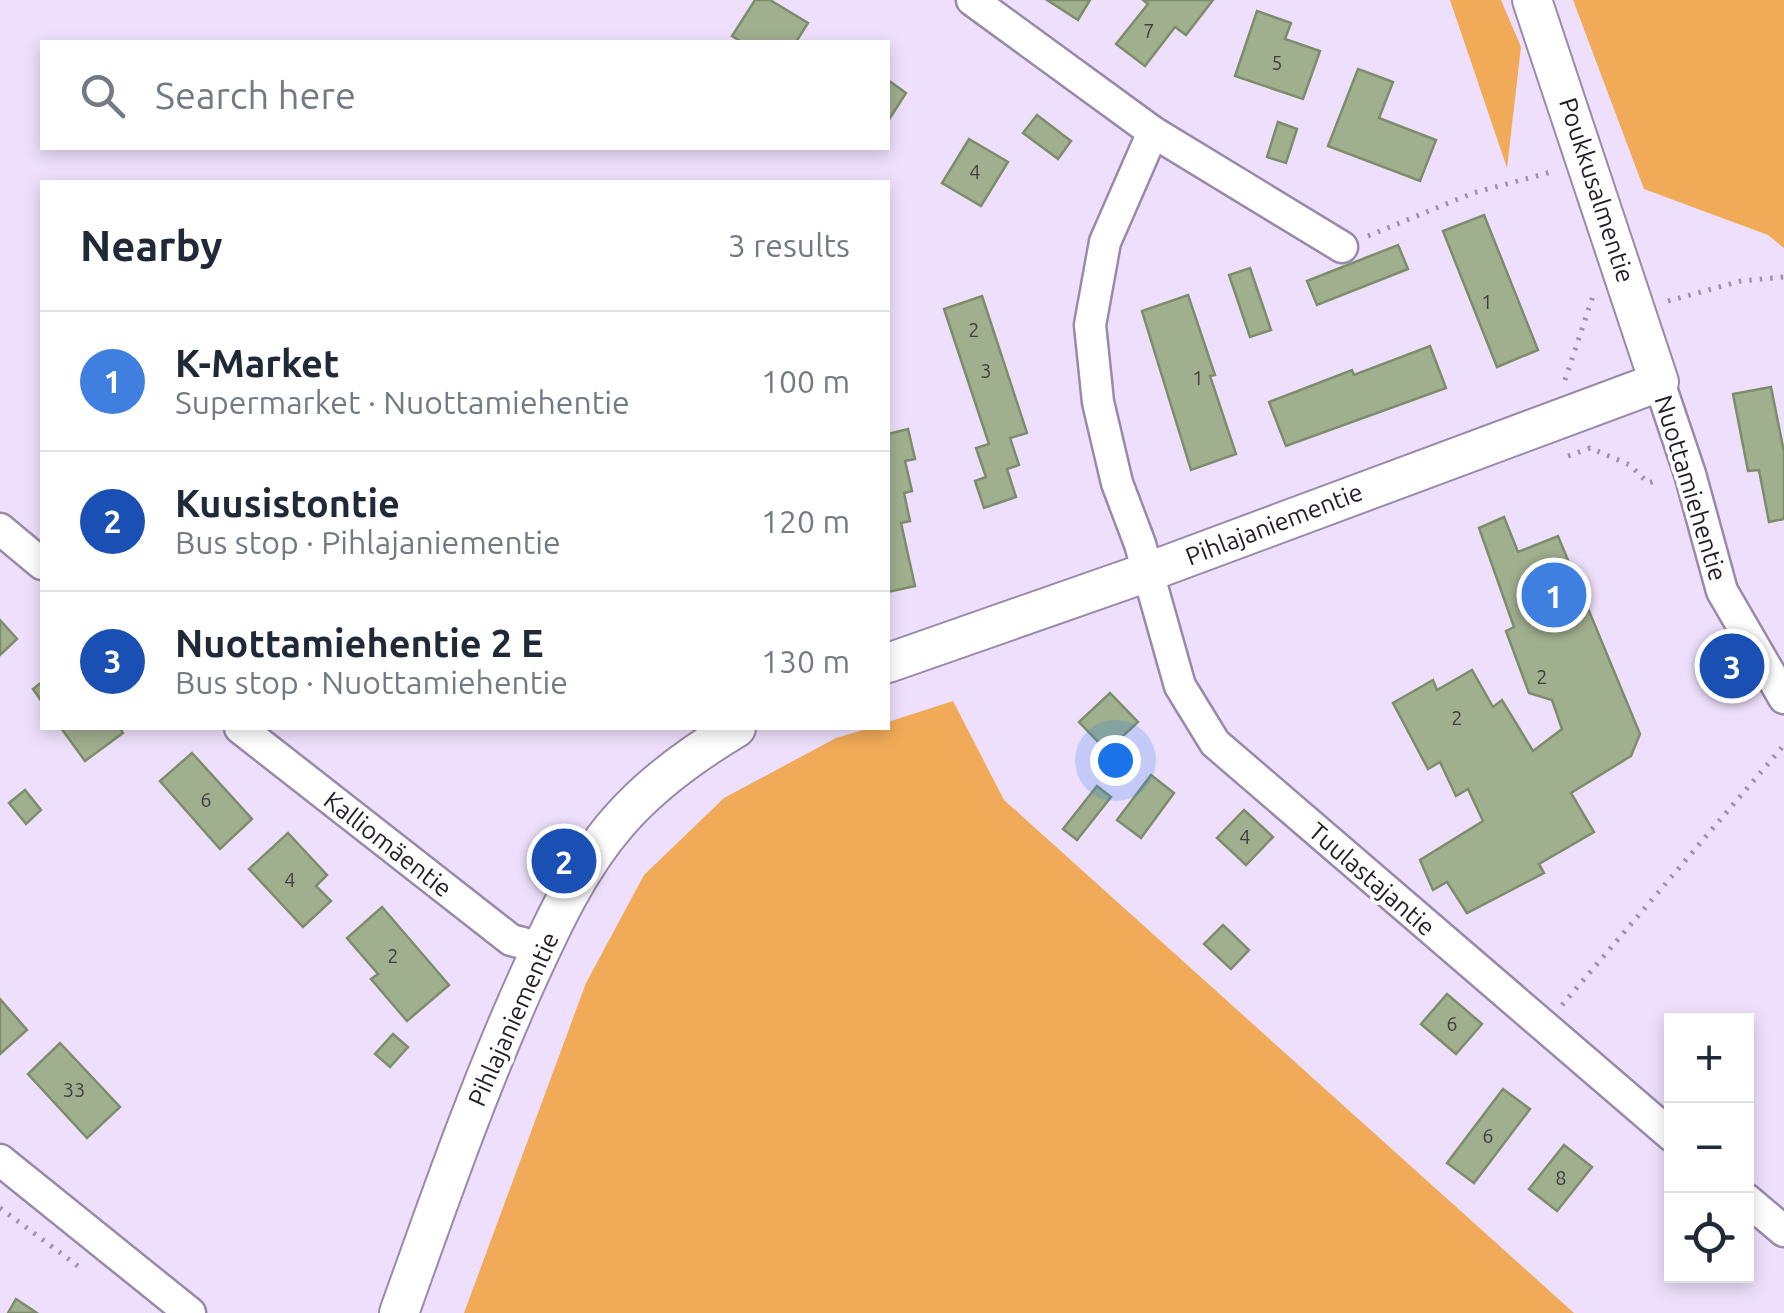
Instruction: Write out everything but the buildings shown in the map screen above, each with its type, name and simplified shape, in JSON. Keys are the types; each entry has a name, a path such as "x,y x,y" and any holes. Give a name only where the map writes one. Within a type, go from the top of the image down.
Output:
{"street":[{"path":"972,0 1152,132 1342,247"},
{"name":"Poukkusalmentie","path":"1532,0 1659,382"},
{"name":"Tuulastajantie","path":"1152,132 1105,242 1090,325 1098,402 1118,483 1180,686 1215,743 1664,1129"},
{"name":"Pihlajaniementie","path":"890,662 1148,572 1659,382"},
{"name":"Nuottamiehentie","path":"1659,382 1690,474 1722,591 1784,698"},
{"path":"0,529 40,562"},
{"name":"Kalliomäentie","path":"243,730 511,940 542,948"},
{"name":"Pihlajaniementie","path":"399,1313 486,1072 542,948 590,858 619,821 664,778 733,730"},
{"path":"0,1160 190,1313"},
{"path":"1754,1206 1784,1231"}],"path":[{"path":"1342,247 1473,193 1568,167"},
{"path":"1668,301 1741,281 1784,277"},
{"path":"1590,448 1564,384 1598,283 1626,282"},
{"path":"1543,1027 1784,745"},
{"path":"0,1208 94,1278"}],"shaded area":[{"path":"1450,0 1501,0 1521,47 1507,168"},
{"path":"1573,0 1784,0 1784,248 1768,235 1644,189"},
{"path":"953,701 1004,800 1574,1313 464,1313 586,983 644,875 724,798 836,738 863,730 890,730 890,721"}],"place":[{"name":"K-Market","path":"1554,595"},
{"name":"Nuottamiehentie 2 E","path":"1732,666"},
{"name":"Kuusistontie","path":"564,861"}]}
